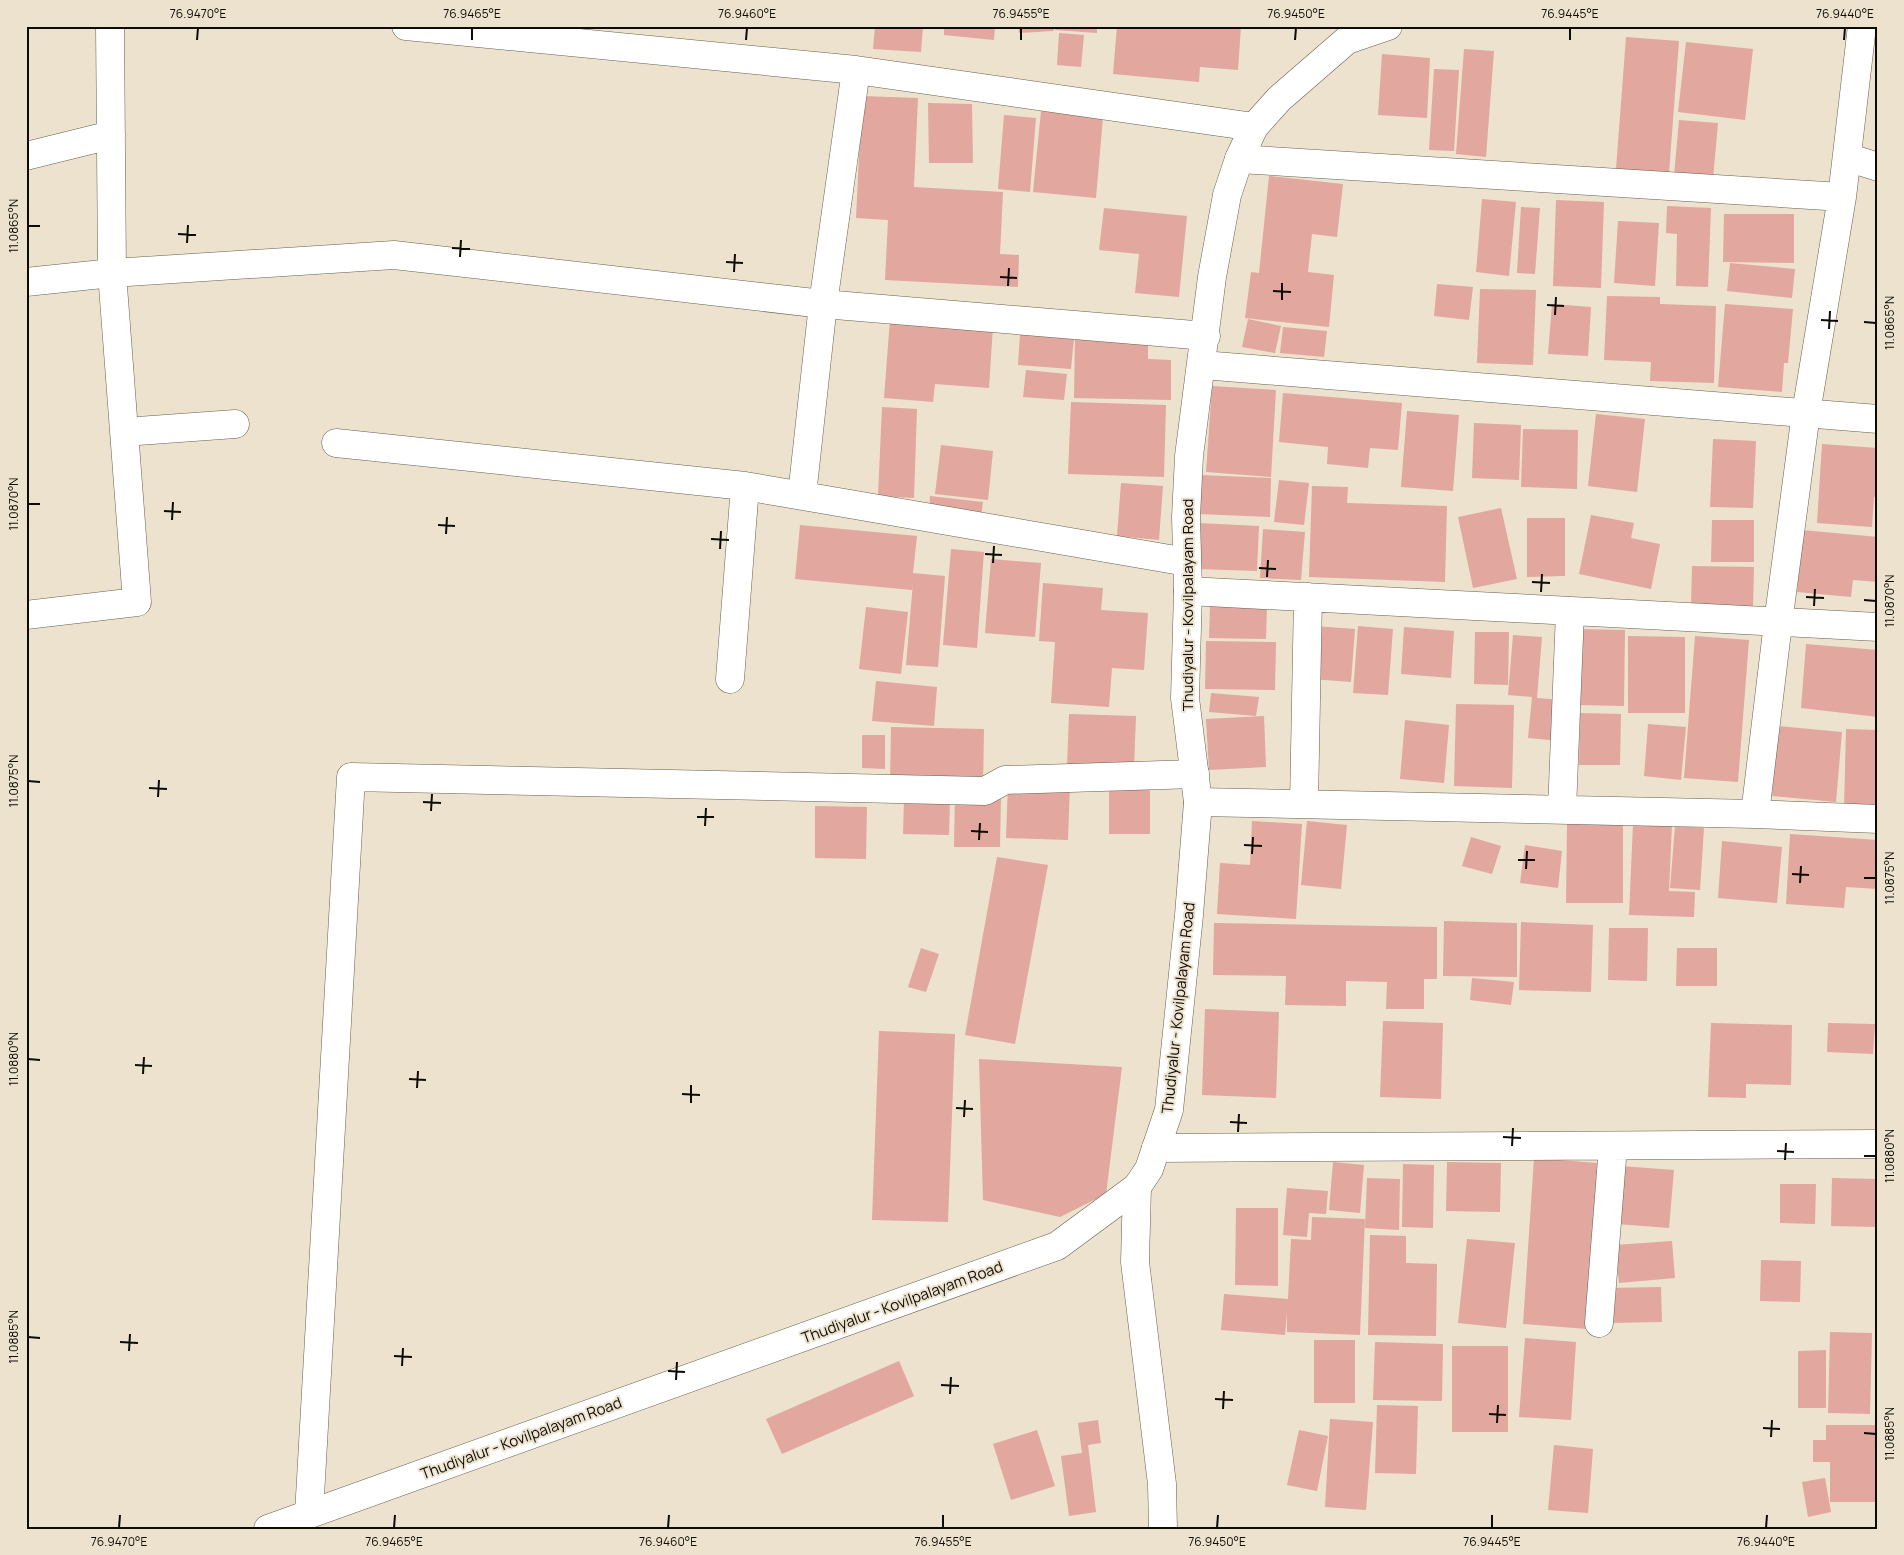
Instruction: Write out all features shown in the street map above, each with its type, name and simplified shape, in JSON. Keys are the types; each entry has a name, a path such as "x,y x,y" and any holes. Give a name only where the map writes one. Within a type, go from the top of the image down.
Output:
{"street":[{"path":"26,615 137,602 112,273 110,26"},
{"path":"406,26 617,36 1254,127"},
{"name":"Thudiyalur - Kovilpalayam Road","path":"268,1529 1057,1246 1137,1188 1149,1169 1169,1110 1189,915 1198,802 1185,698 1188,591 1186,516 1189,456 1206,336 1212,277 1227,195 1239,159 1254,127 1279,98 1347,33 1388,26"},
{"path":"1755,814 1806,413 1842,197 1862,26"},
{"path":"802,495 823,304 856,70"},
{"path":"26,156 111,135"},
{"path":"1847,157 1878,168"},
{"path":"1239,159 1842,197"},
{"path":"26,282 112,273 394,255 823,304 1206,336"},
{"path":"1202,365 1878,419"},
{"path":"124,432 235,424"},
{"path":"336,442 745,486 1186,562"},
{"path":"730,679 745,486"},
{"path":"1188,591 1878,627"},
{"path":"1304,804 1308,597"},
{"path":"1562,810 1570,612"},
{"path":"310,1514 351,777 985,791 1005,780 1195,774"},
{"path":"1198,802 1755,814 1878,819"},
{"path":"1156,1148 1878,1144"},
{"path":"1599,1323 1613,1146"},
{"path":"1137,1188 1134,1262 1162,1484 1163,1529"}],"building":[{"path":"875,26 923,26 921,52 873,49"},
{"path":"944,26 995,26 994,40 944,35"},
{"path":"1018,26 1053,26 1054,31 1019,33"},
{"path":"1056,26 1097,26 1097,33 1055,30"},
{"path":"1117,26 1241,26 1238,70 1200,67 1199,82 1113,74"},
{"path":"1059,33 1084,35 1081,67 1057,65"},
{"path":"1626,37 1679,41 1669,173 1616,169"},
{"path":"1686,42 1753,49 1745,120 1678,112"},
{"path":"1464,49 1494,51 1486,157 1456,154"},
{"path":"1382,54 1430,58 1427,118 1378,115"},
{"path":"1434,69 1459,70 1454,151 1429,150"},
{"path":"862,96 918,98 914,187 1003,192 1000,254 1019,255 1018,287 885,280 888,220 856,218"},
{"path":"928,103 972,104 973,163 929,163"},
{"path":"1041,111 1103,117 1096,198 1033,192"},
{"path":"1004,115 1036,118 1030,192 998,189"},
{"path":"1679,120 1718,123 1713,179 1674,176"},
{"path":"1269,176 1343,184 1337,237 1312,234 1308,272 1334,275 1329,327 1245,318 1251,272 1259,273"},
{"path":"1482,199 1516,202 1509,276 1476,272"},
{"path":"1556,200 1604,202 1601,288 1553,286"},
{"path":"1667,206 1711,208 1708,287 1676,286 1677,234 1666,233"},
{"path":"1521,207 1540,208 1535,274 1517,273"},
{"path":"1104,208 1187,216 1179,297 1135,293 1139,254 1099,250"},
{"path":"1724,214 1794,214 1794,263 1723,262"},
{"path":"1618,221 1659,223 1655,286 1614,283"},
{"path":"1730,263 1795,269 1792,298 1727,291"},
{"path":"1437,284 1473,287 1469,320 1434,316"},
{"path":"1480,289 1536,290 1533,365 1477,363"},
{"path":"1607,296 1660,297 1660,304 1716,306 1714,383 1650,381 1651,362 1604,360"},
{"path":"1552,304 1591,307 1588,356 1548,354"},
{"path":"1725,304 1793,309 1788,363 1784,363 1782,392 1718,387"},
{"path":"890,319 993,326 989,388 935,384 933,402 884,398"},
{"path":"1248,319 1281,326 1275,353 1242,347"},
{"path":"1283,327 1327,331 1324,357 1280,353"},
{"path":"1020,334 1074,338 1071,369 1018,365"},
{"path":"1075,336 1148,337 1148,359 1171,360 1171,400 1074,398"},
{"path":"1026,370 1067,374 1064,400 1023,397"},
{"path":"1212,386 1276,390 1271,477 1206,472"},
{"path":"1283,393 1402,403 1398,450 1370,448 1368,468 1327,464 1328,447 1279,442"},
{"path":"1071,402 1166,405 1164,477 1068,474"},
{"path":"882,407 917,409 914,498 878,496"},
{"path":"1407,411 1459,415 1453,491 1401,487"},
{"path":"1596,414 1645,419 1637,492 1588,486"},
{"path":"1474,423 1521,425 1519,480 1472,478"},
{"path":"1523,429 1578,430 1577,489 1521,487"},
{"path":"1713,439 1756,441 1753,508 1710,507"},
{"path":"1822,444 1878,448 1878,497 1874,497 1872,527 1817,523"},
{"path":"941,445 993,451 988,500 935,494"},
{"path":"1199,475 1271,478 1270,517 1198,514"},
{"path":"1279,480 1309,483 1304,525 1274,522"},
{"path":"1121,483 1163,486 1159,540 1117,536"},
{"path":"1312,486 1348,487 1347,503 1447,506 1445,582 1309,577"},
{"path":"930,496 983,502 981,517 929,511"},
{"path":"1501,508 1517,579 1473,588 1458,517"},
{"path":"1591,515 1634,523 1631,538 1660,544 1651,589 1579,574"},
{"path":"1527,518 1565,518 1565,576 1527,577"},
{"path":"1712,520 1754,520 1754,562 1711,562"},
{"path":"1198,523 1259,526 1257,571 1196,569"},
{"path":"800,525 917,536 913,573 945,576 938,667 906,665 913,582 912,590 795,579"},
{"path":"1263,529 1305,532 1301,580 1260,578"},
{"path":"1802,530 1878,537 1878,582 1853,580 1851,597 1797,592"},
{"path":"951,549 984,552 977,648 943,645"},
{"path":"991,559 1041,563 1035,637 985,633"},
{"path":"1692,566 1754,567 1753,607 1691,606"},
{"path":"1043,583 1103,588 1101,610 1148,613 1144,670 1112,668 1109,707 1051,703 1055,642 1039,641"},
{"path":"1210,606 1267,607 1266,639 1209,638"},
{"path":"866,607 908,612 901,674 859,669"},
{"path":"1315,626 1355,629 1351,682 1311,679"},
{"path":"1358,626 1393,629 1388,695 1353,693"},
{"path":"1404,627 1454,631 1451,678 1401,674"},
{"path":"1575,629 1625,630 1624,706 1574,705"},
{"path":"1475,632 1509,632 1508,685 1474,684"},
{"path":"1513,635 1542,637 1537,698 1563,700 1560,741 1528,738 1532,697 1508,695"},
{"path":"1628,636 1685,637 1685,713 1628,713"},
{"path":"1695,636 1749,640 1738,782 1684,778"},
{"path":"1206,641 1276,642 1275,690 1205,689"},
{"path":"1806,644 1878,650 1878,717 1801,708"},
{"path":"876,681 937,687 934,726 872,721"},
{"path":"1211,693 1259,697 1256,716 1209,712"},
{"path":"1456,704 1514,705 1512,788 1454,786"},
{"path":"1580,713 1621,714 1620,765 1579,765"},
{"path":"1069,714 1136,716 1134,769 1067,767"},
{"path":"1264,716 1266,767 1209,770 1206,719"},
{"path":"1405,720 1449,725 1444,783 1400,779"},
{"path":"1648,724 1686,727 1681,780 1644,776"},
{"path":"1778,726 1842,732 1836,802 1772,796"},
{"path":"891,727 984,729 983,785 890,784"},
{"path":"1846,729 1878,730 1878,809 1844,808"},
{"path":"862,735 885,735 885,769 862,768"},
{"path":"1109,779 1150,779 1150,834 1109,834"},
{"path":"1008,782 1070,783 1068,840 1006,838"},
{"path":"955,796 1001,796 1000,847 954,847"},
{"path":"904,799 950,800 949,835 903,834"},
{"path":"815,806 867,807 866,859 815,858"},
{"path":"1252,821 1302,824 1296,919 1217,914 1220,863 1250,865"},
{"path":"1307,821 1347,825 1341,889 1301,885"},
{"path":"1567,823 1623,824 1623,903 1566,903"},
{"path":"1633,824 1672,825 1669,891 1695,892 1694,917 1629,915"},
{"path":"1675,826 1704,828 1700,890 1670,888"},
{"path":"1790,834 1878,840 1878,889 1846,887 1844,908 1786,904"},
{"path":"1471,837 1501,846 1492,874 1462,866"},
{"path":"1722,841 1782,847 1777,903 1718,898"},
{"path":"1525,845 1562,851 1558,888 1520,883"},
{"path":"997,857 1048,865 1015,1044 965,1035"},
{"path":"1444,921 1517,923 1517,977 1443,976"},
{"path":"1521,922 1593,925 1591,992 1519,990"},
{"path":"1214,923 1437,927 1437,979 1424,979 1424,1009 1386,1009 1387,982 1346,981 1346,1006 1285,1005 1286,976 1213,975"},
{"path":"1609,928 1648,928 1647,981 1608,980"},
{"path":"921,948 939,954 926,992 908,987"},
{"path":"1677,948 1717,948 1717,986 1676,986"},
{"path":"1472,978 1514,982 1511,1005 1470,1000"},
{"path":"1205,1009 1279,1012 1276,1098 1202,1095"},
{"path":"1383,1021 1443,1023 1441,1099 1380,1097"},
{"path":"1711,1023 1792,1025 1791,1085 1746,1084 1746,1098 1708,1097"},
{"path":"1828,1023 1875,1024 1873,1054 1827,1052"},
{"path":"879,1031 955,1034 948,1222 872,1220"},
{"path":"979,1059 1122,1067 1106,1194 1060,1217 983,1200"},
{"path":"1534,1158 1597,1163 1587,1329 1523,1324"},
{"path":"1333,1162 1364,1165 1360,1213 1329,1210"},
{"path":"1447,1162 1501,1163 1500,1212 1446,1211"},
{"path":"1403,1164 1434,1165 1433,1228 1402,1227"},
{"path":"1621,1166 1674,1170 1669,1228 1617,1224"},
{"path":"1367,1178 1400,1179 1399,1230 1365,1228"},
{"path":"1832,1178 1878,1179 1878,1227 1831,1226"},
{"path":"1780,1184 1816,1184 1815,1224 1780,1223"},
{"path":"1287,1188 1328,1191 1326,1214 1309,1213 1307,1237 1283,1235"},
{"path":"1236,1208 1278,1208 1278,1286 1235,1285"},
{"path":"1312,1217 1365,1219 1360,1335 1287,1332 1287,1312 1285,1335 1221,1330 1224,1294 1288,1299 1291,1239 1311,1240"},
{"path":"1370,1235 1406,1236 1406,1263 1437,1264 1436,1336 1368,1335"},
{"path":"1467,1239 1515,1243 1506,1328 1458,1323"},
{"path":"1672,1241 1675,1278 1619,1283 1615,1245"},
{"path":"1761,1260 1801,1261 1800,1302 1760,1301"},
{"path":"1661,1287 1662,1322 1609,1323 1608,1288"},
{"path":"1830,1332 1872,1333 1870,1414 1828,1413"},
{"path":"1525,1338 1576,1342 1571,1420 1519,1417"},
{"path":"1314,1340 1355,1340 1355,1403 1314,1403"},
{"path":"1375,1342 1443,1344 1442,1401 1373,1400"},
{"path":"1452,1346 1508,1346 1508,1432 1452,1432"},
{"path":"1826,1350 1826,1408 1798,1408 1798,1351"},
{"path":"899,1361 914,1396 782,1454 766,1419"},
{"path":"1377,1405 1418,1406 1416,1474 1375,1473"},
{"path":"1330,1419 1373,1422 1366,1510 1325,1507"},
{"path":"1098,1420 1101,1443 1088,1445 1096,1512 1069,1516 1061,1456 1082,1453 1078,1423"},
{"path":"1826,1425 1878,1425 1878,1502 1830,1502 1830,1462 1813,1462 1813,1440 1826,1440"},
{"path":"1037,1430 1055,1486 1011,1500 993,1444"},
{"path":"1299,1430 1328,1436 1317,1491 1287,1485"},
{"path":"1554,1445 1593,1449 1588,1513 1548,1510"},
{"path":"1825,1478 1831,1512 1808,1517 1802,1482"}]}
